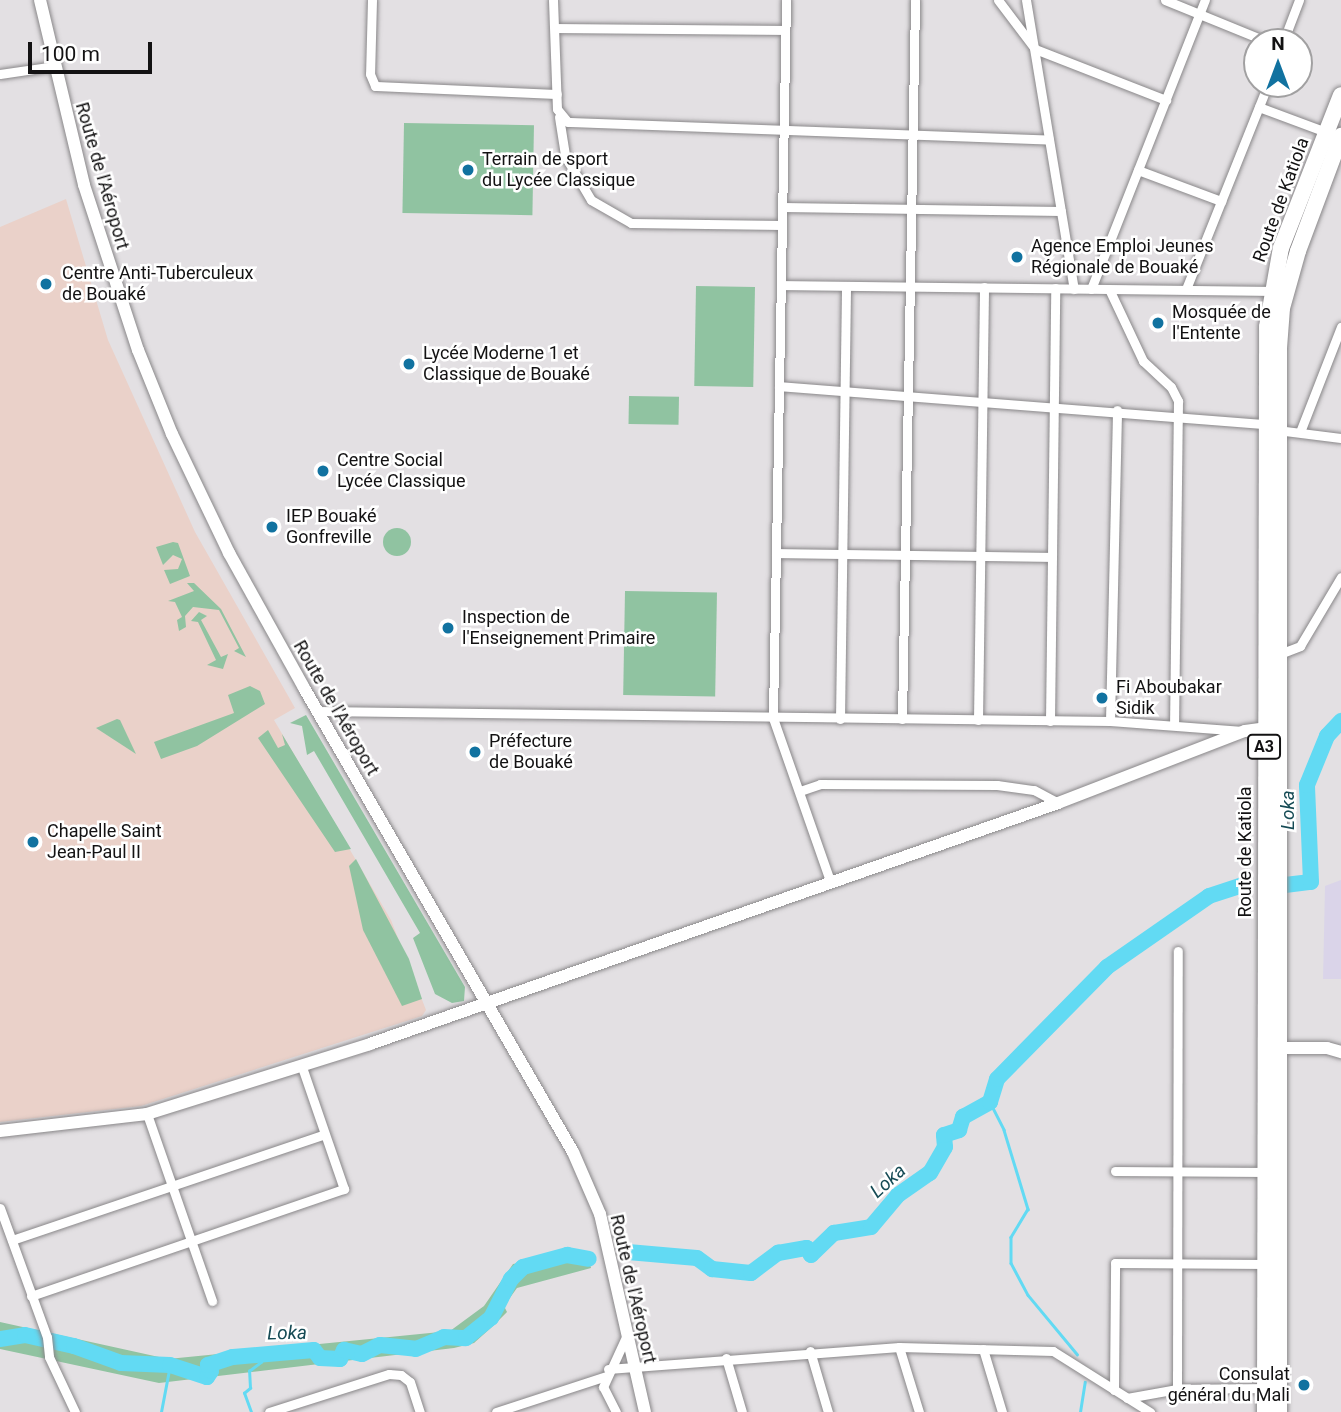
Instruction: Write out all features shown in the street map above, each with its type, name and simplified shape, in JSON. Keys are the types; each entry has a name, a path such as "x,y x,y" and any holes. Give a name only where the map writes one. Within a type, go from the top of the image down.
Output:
{"highway":[{"name":"Route de Katiola","path":"1270,727 1276,655 1271,427 1282,308 1298,251 1337,136 1341,94"},
{"name":"Route de Katiola","path":"1279,1412 1270,1048 1271,291 1281,248 1337,136"},
{"name":"Route de Katiola","path":"1265,1412 1264,1172 1270,1048"}],"main road":[{"name":"Route de l'Aéroport","path":"40,0 84,184 138,350 213,521 318,711 573,1152 594,1201 641,1411"},
{"path":"0,1131 147,1114 487,1005 830,881 1058,803 1245,731 1270,727"},
{"path":"1270,1048 1332,1048 1341,1052"}],"street":[{"path":"372,0 369,74 375,86 557,94"},
{"path":"553,0 557,28 557,94 565,156 591,200 631,223 782,225"},
{"path":"786,0 773,718 830,881"},
{"path":"902,719 915,0"},
{"path":"998,0 1034,49 1166,100"},
{"path":"1026,0 1074,289"},
{"path":"1165,0 1243,32"},
{"path":"1091,289 1205,0"},
{"path":"1288,28 1299,0"},
{"path":"557,28 785,30"},
{"path":"0,75 55,66"},
{"path":"1186,289 1263,98"},
{"path":"1259,107 1337,136"},
{"path":"559,117 568,122 912,137 1049,140"},
{"path":"1138,170 1221,201"},
{"path":"782,208 1061,211"},
{"path":"781,285 1271,291"},
{"path":"840,719 846,286"},
{"path":"978,720 984,287"},
{"path":"1050,721 1055,288"},
{"path":"1109,289 1143,360 1176,394 1179,415 1174,723"},
{"path":"1300,432 1341,327"},
{"path":"779,386 1179,415 1341,438"},
{"path":"1110,721 1117,410"},
{"path":"776,553 1052,556"},
{"path":"1276,655 1300,646 1341,577"},
{"path":"318,711 1110,721 1174,723 1245,731"},
{"path":"800,791 820,784 997,785 1034,790 1058,803"},
{"path":"1177,1390 1178,951"},
{"path":"31,1296 344,1189 301,1064"},
{"path":"147,1114 212,1300"},
{"path":"12,1240 325,1134"},
{"path":"1115,1171 1264,1172"},
{"path":"0,1208 47,1336 49,1357 75,1412"},
{"path":"1114,1390 1115,1264 1264,1264"},
{"path":"616,1412 608,1402 607,1373 626,1337"},
{"path":"496,1412 607,1373 633,1367 899,1347 1054,1351 1150,1412"},
{"path":"899,1347 919,1412"},
{"path":"983,1349 1002,1412"},
{"path":"810,1352 828,1412"},
{"path":"726,1358 742,1412"},
{"path":"269,1412 389,1374 401,1375 411,1382 420,1412"},
{"path":"1127,1398 1177,1390 1264,1388"},
{"path":"601,1412 608,1402"}],"shaded area":[{"path":"66,199 108,340 195,532 295,708 274,720 391,920 426,1010 422,1016 141,1106 0,1122 0,227"},
{"path":"1341,880 1341,979 1323,979 1325,886"}],"green space":[{"name":"Terrain de sport du Lycée Classique","path":"404,123 534,125 532,215 402,213"},
{"path":"696,286 755,287 753,387 694,386"},
{"path":"629,396 679,397 679,425 629,424"},
{"path":"397,528 407,532 411,542 407,552 397,556 387,552 383,542 387,532"},
{"path":"178,543 190,576 170,584 164,570 178,569 182,559 173,555 163,565 156,547"},
{"path":"187,583 194,583 221,609 246,657 234,651 239,648 219,610 193,607 185,616 186,627 179,631 177,620 182,617 175,602 168,601 194,591"},
{"path":"625,591 717,593 715,697 623,695"},
{"path":"199,612 207,616 201,620 221,657 228,654 223,669 207,665 216,660 198,622 191,621"},
{"path":"250,686 260,691 265,704 197,746 161,759 154,742 234,713 228,695"},
{"path":"306,715 465,987 464,1001 452,1003 435,994 413,938 420,933 314,751 307,755 302,726 290,723"},
{"path":"120,720 136,754 96,728"},
{"path":"268,730 278,748 285,745 282,734 351,849 335,852 258,738"},
{"path":"356,859 409,959 422,999 402,1006 363,930 349,866"},
{"path":"587,1252 591,1268 517,1288 504,1306 507,1312 493,1326 474,1343 454,1348 159,1383 0,1349 0,1322 168,1359 450,1331 484,1306 513,1264"}],"waterway":[{"name":"Loka","path":"1285,885 1311,882 1307,785 1327,736 1341,721"},
{"name":"Loka","path":"628,1252 697,1258 712,1269 751,1273 778,1253 807,1248 811,1255 834,1233 871,1227 898,1195 930,1173 945,1147 944,1135 959,1130 963,1117 990,1102 997,1079 1107,967 1209,896 1242,885"},
{"path":"990,1102 1004,1130 1028,1209 1011,1237 1011,1263 1028,1295 1077,1354"},
{"name":"Loka","path":"0,1339 25,1335 74,1346 121,1363 170,1365 207,1377 211,1371 208,1365 233,1357 314,1350 320,1358 340,1359 344,1350 362,1354 380,1345 416,1349 444,1337 466,1338 491,1318 511,1279 523,1267 567,1255 589,1259"},
{"path":"251,1412 244,1393 250,1388 249,1371 261,1362 260,1356"},
{"path":"161,1412 170,1365"},
{"path":"1080,1412 1085,1382"}],"place":[{"name":"Terrain de sport du Lycée Classique","path":"468,170"},
{"name":"Agence Emploi Jeunes Régionale de Bouaké","path":"1017,257"},
{"name":"Centre Anti-Tuberculeux de Bouaké","path":"46,284"},
{"name":"Mosquée de l'Entente","path":"1158,323"},
{"name":"Lycée Moderne 1 et Classique de Bouaké","path":"409,364"},
{"name":"Centre Social Lycée Classique","path":"323,471"},
{"name":"IEP Bouaké Gonfreville","path":"272,527"},
{"name":"Inspection de l'Enseignement Primaire","path":"448,628"},
{"name":"Fi Aboubakar Sidik","path":"1102,698"},
{"name":"Préfecture de Bouaké","path":"475,752"},
{"name":"Chapelle Saint Jean-Paul II","path":"33,842"},
{"name":"Consulat général du Mali","path":"1304,1385"}]}
